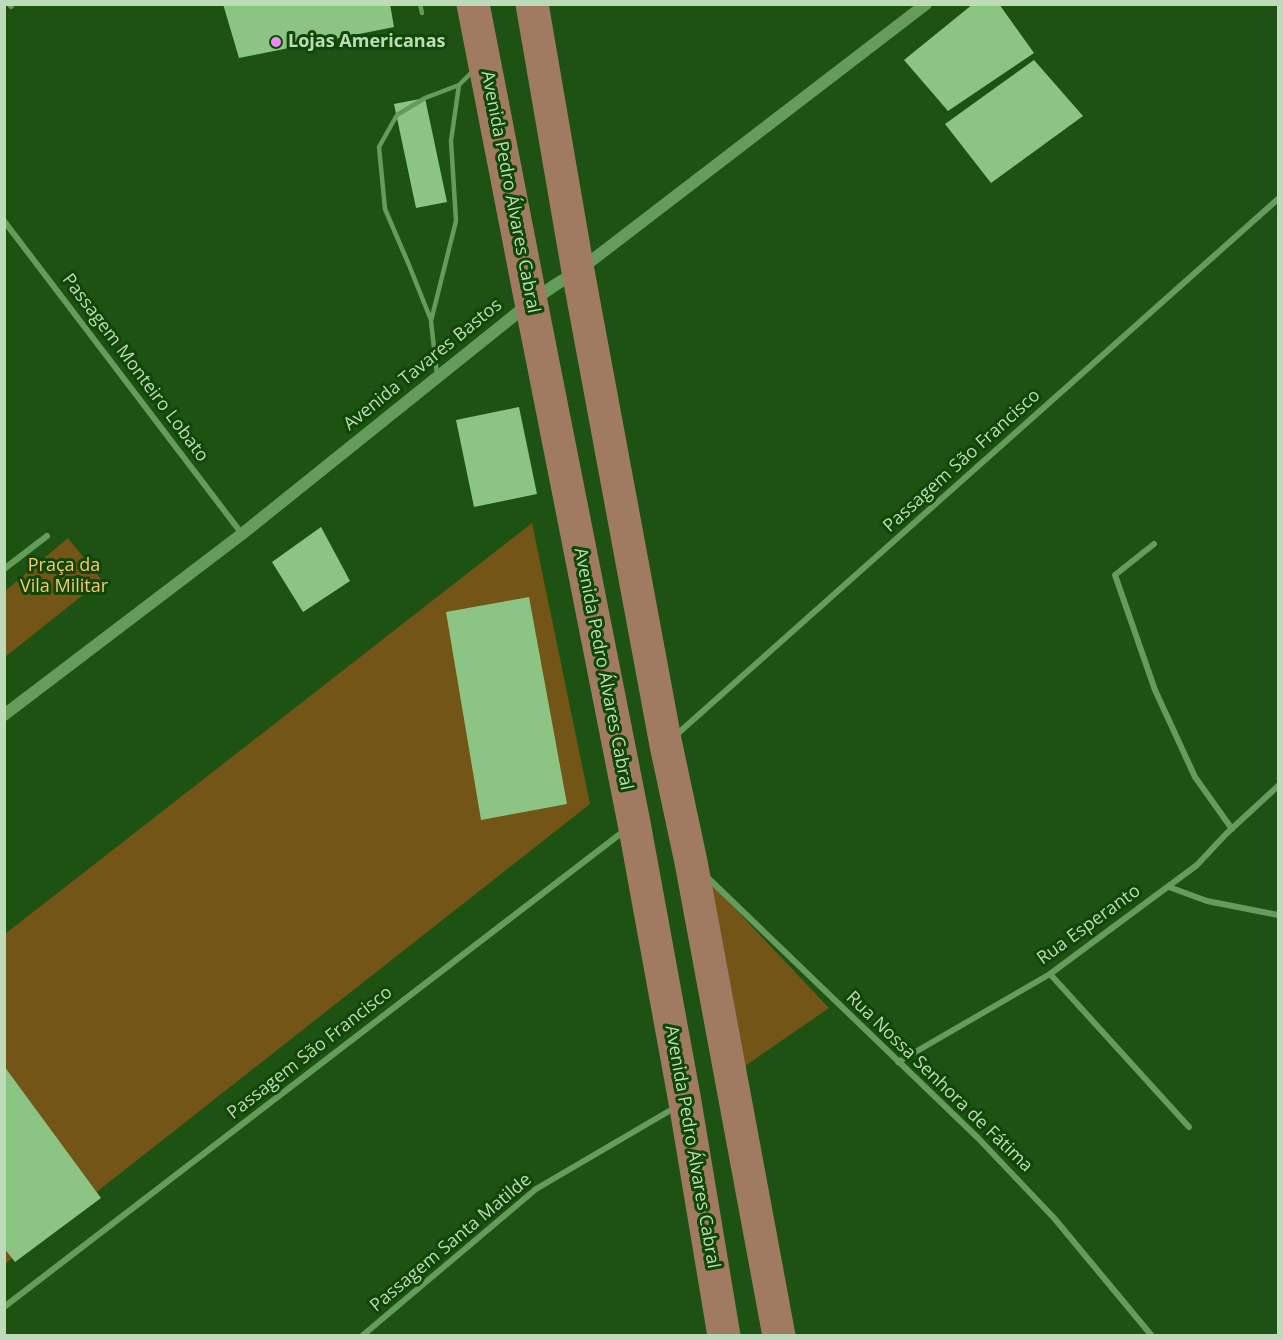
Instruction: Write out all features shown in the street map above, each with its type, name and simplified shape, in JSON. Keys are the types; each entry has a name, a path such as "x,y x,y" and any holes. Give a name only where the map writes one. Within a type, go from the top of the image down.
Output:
{"main road":[{"name":"Avenida Pedro Álvares Cabral","path":"473,4 634,823 685,1102 724,1335"},
{"path":"532,4 578,271 779,1335"},
{"name":"Avenida Tavares Bastos","path":"4,715 242,534 531,303 578,271 926,4"}],"street":[{"name":"Passagem São Francisco","path":"666,745 1278,199"},
{"name":"Passagem Monteiro Lobato","path":"4,221 242,534"},
{"path":"4,569 47,536"},
{"path":"1154,544 1115,575 1155,690 1195,777 1232,829"},
{"name":"Rua Esperanto","path":"898,1062 1050,974 1197,865 1278,786"},
{"name":"Passagem São Francisco","path":"4,1307 634,823"},
{"name":"Rua Nossa Senhora de Fátima","path":"691,862 978,1138 1054,1218 1152,1335"},
{"path":"1169,886 1207,901 1278,915"},
{"path":"1050,974 1189,1127"},
{"name":"Passagem Santa Matilde","path":"362,1335 536,1189 685,1102"}],"lane":[{"path":"420,4 422,13"},
{"path":"437,377 431,321 385,209 379,147 397,115 425,98 459,85 484,59"},
{"path":"431,321 456,221 451,141 459,85"}],"green space":[{"path":"532,523 590,804 5,1264 5,934"},
{"name":"Praça da Vila Militar","path":"68,538 102,580 5,657 5,591"},
{"path":"691,862 829,1008 729,1077"}],"building":[{"name":"Lojas Americanas","path":"223,4 390,4 394,27 239,58"},
{"path":"973,4 999,4 1034,53 948,111 904,60"},
{"path":"1034,60 1083,116 991,183 945,124"},
{"path":"425,98 447,202 416,208 394,104"},
{"path":"519,407 537,494 474,507 456,420"},
{"path":"321,527 350,581 303,612 272,562"},
{"path":"529,597 567,804 481,820 446,612"},
{"path":"4,1066 101,1198 15,1262 4,1248"}],"place":[{"name":"Lojas Americanas","path":"276,42"}]}
